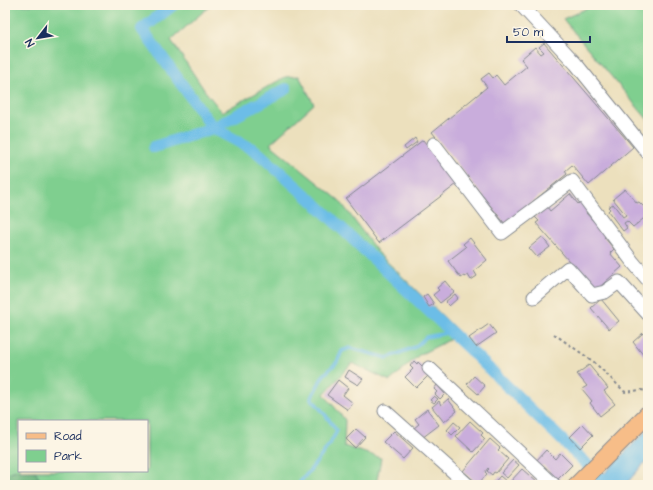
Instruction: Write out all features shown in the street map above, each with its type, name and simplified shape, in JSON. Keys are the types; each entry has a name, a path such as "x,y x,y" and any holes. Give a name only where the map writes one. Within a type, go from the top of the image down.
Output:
{"main road":[{"path":"587,475 648,414"}],"street":[{"path":"521,5 576,64 648,153"},
{"path":"434,144 502,233 572,181 648,280"},
{"path":"534,297 568,268 592,295 605,292 619,282 648,314"},
{"path":"429,368 554,485"},
{"path":"385,411 468,485"}],"path":[{"path":"554,334 594,362 624,392 640,390 648,391"}],"green space":[{"path":"5,5 211,5 171,40 205,91 222,112 285,77 299,76 314,104 270,144 340,201 379,254 461,334 419,355 390,381 352,363 324,394 345,420 344,446 381,458 377,480 372,485 40,485 40,481 36,472 148,472 148,420 18,420 18,469 5,474"},
{"path":"594,5 639,5 638,9 648,15 648,120 563,19"},
{"path":"639,5 648,5 648,15 638,9"},
{"path":"18,469 18,472 36,472 40,481 40,485 5,485 5,474"}],"water":[{"path":"648,429 648,459 625,485 593,485"}],"building":[{"path":"544,43 633,147 589,185 572,165 565,171 567,174 505,224 432,132 487,87 481,79 489,73 493,78 496,75 504,85 527,66 521,59 535,47 541,54 544,52 539,47"},
{"path":"415,138 417,142 406,150 404,147"},
{"path":"423,140 457,184 379,243 346,199"},
{"path":"625,189 637,203 639,202 648,211 646,213 648,215 633,227 627,221 624,223 627,228 623,231 608,211 610,209 608,207 613,204 623,217 626,215 613,199"},
{"path":"570,194 578,204 581,201 589,210 586,213 606,235 604,237 614,249 610,253 622,267 595,291 536,223 539,221 535,217 547,207 550,211"},
{"path":"542,237 550,247 537,257 529,248"},
{"path":"470,238 487,260 474,271 477,276 471,280 468,275 461,278 448,261 466,247 463,244"},
{"path":"445,281 454,292 440,303 433,295 439,290 437,288"},
{"path":"427,294 434,304 429,307 423,297"},
{"path":"455,294 458,298 449,306 445,302"},
{"path":"601,299 619,321 609,329 591,308"},
{"path":"489,324 496,333 476,347 469,338"},
{"path":"643,333 647,338 648,337 648,361 633,342"},
{"path":"414,361 417,364 418,362 424,368 422,370 428,376 416,388 405,377 413,369 410,366"},
{"path":"589,365 608,388 604,391 615,404 600,416 590,403 592,401 582,389 587,386 577,374"},
{"path":"349,370 363,379 358,385 345,377"},
{"path":"474,376 485,386 478,394 467,384"},
{"path":"338,380 348,388 343,395 353,403 348,410 327,395"},
{"path":"437,385 445,394 440,399 435,394 437,392 434,389"},
{"path":"434,396 438,399 434,403 430,400"},
{"path":"448,399 457,411 444,422 432,407 439,401 441,405"},
{"path":"427,409 439,425 422,438 414,428 419,424 415,419"},
{"path":"470,421 483,433 481,435 485,439 473,452 456,436"},
{"path":"454,422 460,427 452,435 447,430"},
{"path":"583,424 593,435 580,448 570,437"},
{"path":"356,429 365,437 355,448 346,439"},
{"path":"394,431 413,448 403,459 383,442"},
{"path":"490,439 500,448 498,450 508,459 496,473 494,472 492,475 487,471 489,469 488,468 485,472 487,474 478,484 463,471"},
{"path":"546,450 555,459 560,453 572,465 557,480 547,475 550,472 543,465 540,467 535,462"},
{"path":"513,460 519,465 507,478 501,473"},
{"path":"522,469 538,483 541,480 546,485 511,485 509,483"},
{"path":"500,476 507,482 504,485 492,485"}],"waterway":[{"path":"173,5 142,29 213,128 256,151 317,205 470,350 608,485"},
{"path":"154,147 213,128 286,89"},
{"path":"301,485 300,482 320,458 337,431 311,398 323,376 337,362 342,351 350,348 387,358 415,347 426,337 452,332"}]}
